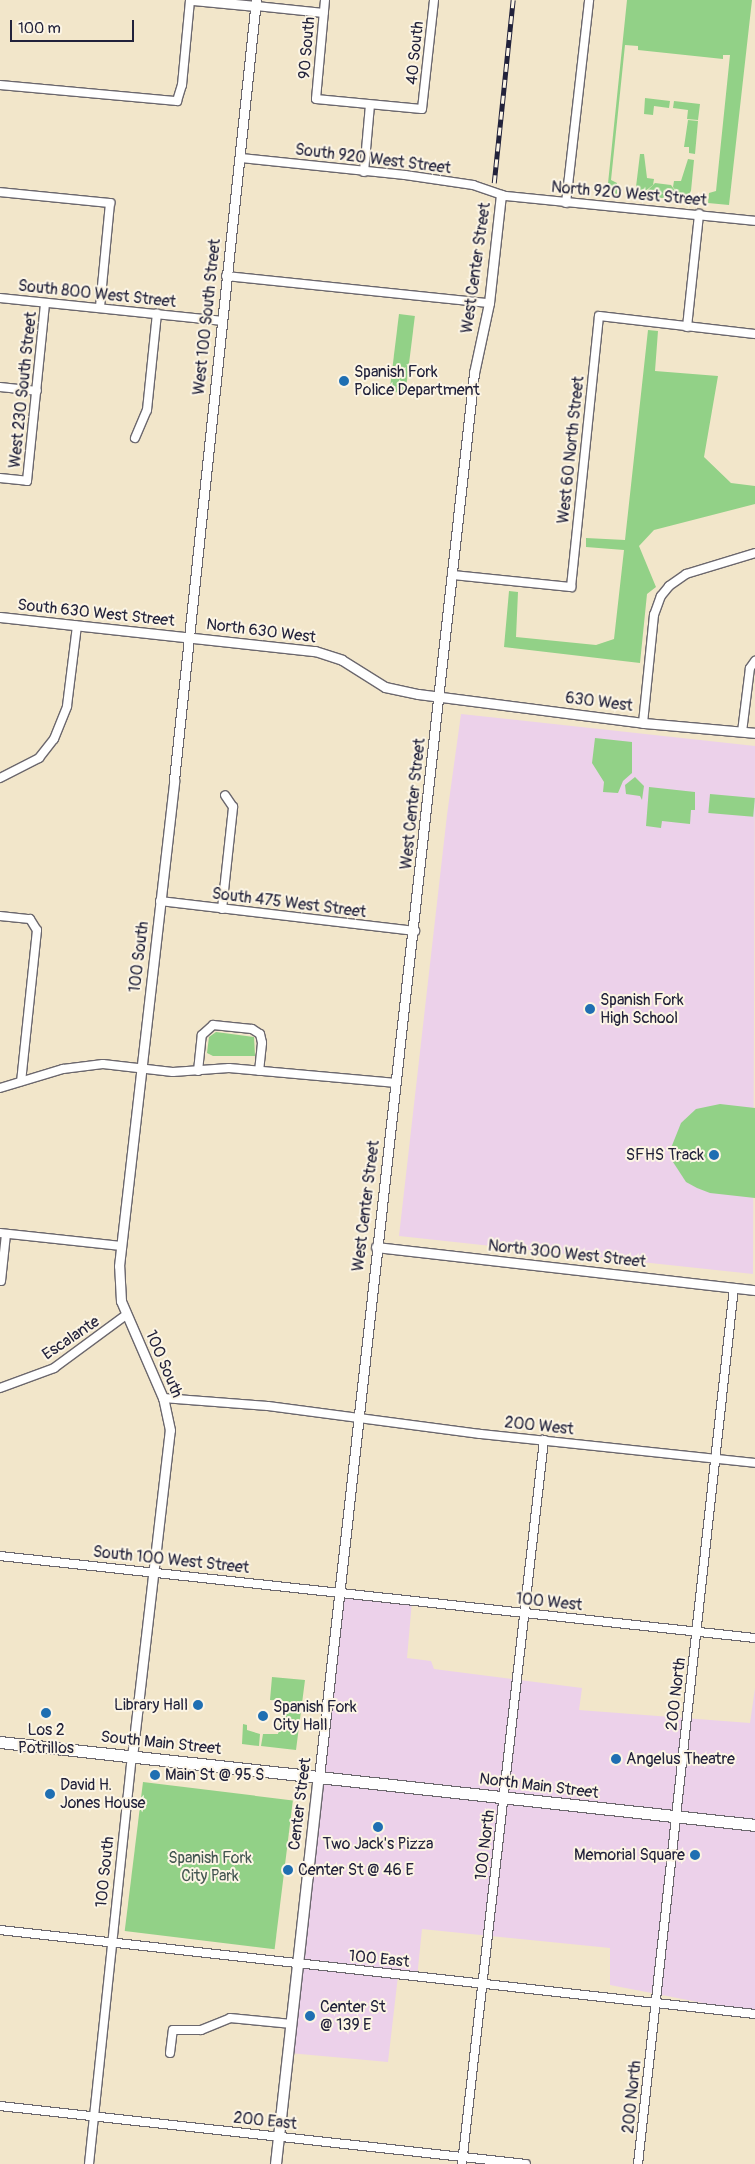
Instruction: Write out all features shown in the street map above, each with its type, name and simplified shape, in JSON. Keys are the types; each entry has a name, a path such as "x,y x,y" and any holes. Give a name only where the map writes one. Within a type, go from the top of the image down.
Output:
{"main road":[{"name":"South Main Street","path":"0,1742 319,1777"},
{"name":"North Main Street","path":"319,1777 755,1826"},
{"name":"Center Street","path":"276,2164 319,1777"}],"street":[{"path":"0,85 177,101 182,85 191,0 256,3 324,13"},
{"name":"90 South","path":"326,0 316,99 370,104"},
{"name":"40 South","path":"370,104 422,109 434,0"},
{"path":"566,203 589,0"},
{"name":"West 100 South Street","path":"189,638 221,321 242,158 256,3"},
{"path":"364,172 370,104"},
{"name":"South 920 West Street","path":"242,158 473,185 501,195"},
{"path":"0,192 110,203 100,307"},
{"name":"North 920 West Street","path":"501,195 755,221"},
{"name":"West Center Street","path":"357,1417 415,931 474,373 489,303 501,195"},
{"path":"699,214 687,327 755,334"},
{"path":"226,276 489,303"},
{"name":"South 800 West Street","path":"0,298 221,321"},
{"name":"West 230 South Street","path":"0,478 27,481 45,302"},
{"path":"135,438 147,410 157,314"},
{"name":"West 60 North Street","path":"452,575 571,586 599,316 687,327"},
{"path":"0,387 37,391"},
{"path":"643,723 654,615 665,590 686,574 755,553"},
{"name":"South 630 West Street","path":"0,618 189,638"},
{"path":"0,778 39,758 54,739 67,706 77,626"},
{"name":"North 630 West","path":"189,638 315,651 342,660 385,687 440,698"},
{"name":"100 South","path":"89,2164 132,1757 170,1439 168,1411 126,1316 119,1287 120,1246 189,638"},
{"path":"742,732 752,664"},
{"name":"630 West","path":"440,698 643,723 755,733"},
{"path":"222,909 233,807 225,795"},
{"name":"South 475 West Street","path":"160,901 415,931"},
{"path":"0,916 24,918 35,924 37,930 21,1081"},
{"path":"198,1071 202,1036 213,1025 252,1029 260,1034 262,1043 259,1071"},
{"path":"0,1088 83,1066 198,1071 229,1068 396,1083"},
{"path":"1,1281 3,1233 120,1246"},
{"name":"North 300 West Street","path":"376,1248 755,1290"},
{"name":"200 North","path":"638,2164 717,1459 734,1288"},
{"name":"Escalante","path":"0,1388 54,1368 126,1316"},
{"name":"200 West","path":"163,1398 321,1413 755,1463"},
{"name":"Center Street","path":"319,1777 357,1417"},
{"name":"100 North","path":"462,2160 526,1613 544,1440"},
{"name":"South 100 West Street","path":"0,1556 339,1592"},
{"name":"100 West","path":"339,1592 755,1638"},
{"name":"100 East","path":"0,1930 755,2014"},
{"path":"170,2053 173,2030 201,2030 230,2018 292,2024"},
{"name":"200 East","path":"0,2106 279,2136 462,2160 526,2164"}],"shaded area":[{"name":"Spanish Fork High School","path":"461,714 755,746 753,1274 399,1236 447,815"},
{"path":"339,1592 412,1601 407,1658 431,1661 434,1669 582,1688 579,1710 750,1723 755,1688 755,2013 610,1985 610,1948 422,1929 417,1978 398,1976 388,2062 289,2053"}],"green space":[{"path":"627,0 752,0 729,205 708,203 709,193 716,191 730,55 723,55 723,59 638,50 638,46 625,45 611,180 617,183 617,194 607,193"},
{"path":"645,98 670,101 669,108 654,106 653,115 644,114"},
{"path":"674,101 700,104 698,120 687,119 688,110 673,108"},
{"path":"688,120 698,121 695,154 689,153 689,147 684,147"},
{"path":"640,154 644,154 647,178 654,179 653,185 639,196 635,195"},
{"path":"688,159 694,160 690,201 684,201 673,187 674,181 681,181"},
{"path":"655,183 671,185 682,200 642,196"},
{"path":"399,314 415,316 405,393 389,391"},
{"path":"648,330 658,331 655,371 718,376 704,457 731,483 755,486 755,504 654,530 639,546 656,587 647,594 640,663 504,647 509,591 518,592 516,637 596,645 614,639 624,550 586,547 586,538 625,540"},
{"path":"595,738 632,742 632,773 623,781 618,793 603,792 604,782 592,763"},
{"path":"635,777 644,786 642,800 640,796 626,794 625,785"},
{"path":"649,787 695,792 695,810 691,810 690,824 662,821 661,828 646,826"},
{"path":"710,794 755,798 753,817 708,813"},
{"path":"216,1032 254,1037 255,1056 213,1056 207,1053 209,1037"},
{"name":"SFHS Track","path":"720,1104 755,1108 755,1198 710,1193 697,1188 686,1182 673,1162 671,1148 681,1123 696,1109"},
{"path":"272,1677 305,1680 296,1750 261,1746 263,1734 278,1734 279,1723 282,1723 282,1701 270,1700"},
{"path":"243,1724 247,1725 247,1730 260,1734 259,1746 242,1744"},
{"name":"Spanish Fork City Park","path":"143,1782 293,1800 275,1949 125,1931"}],"railway":[{"path":"494,183 513,0"}],"place":[{"name":"Spanish Fork Police Department","path":"344,381"},
{"name":"Spanish Fork High School","path":"590,1009"},
{"name":"SFHS Track","path":"714,1155"},
{"name":"Library Hall","path":"198,1705"},
{"name":"Los 2 Potrillos","path":"46,1713"},
{"name":"Spanish Fork City Hall","path":"263,1716"},
{"name":"Angelus Theatre","path":"616,1759"},
{"name":"Main St @ 95 S","path":"155,1775"},
{"name":"David H. Jones House","path":"50,1794"},
{"name":"Two Jack's Pizza","path":"378,1827"},
{"name":"Memorial Square","path":"695,1855"},
{"name":"Center St @ 46 E","path":"288,1870"},
{"name":"Center St @ 139 E","path":"310,2016"}]}
